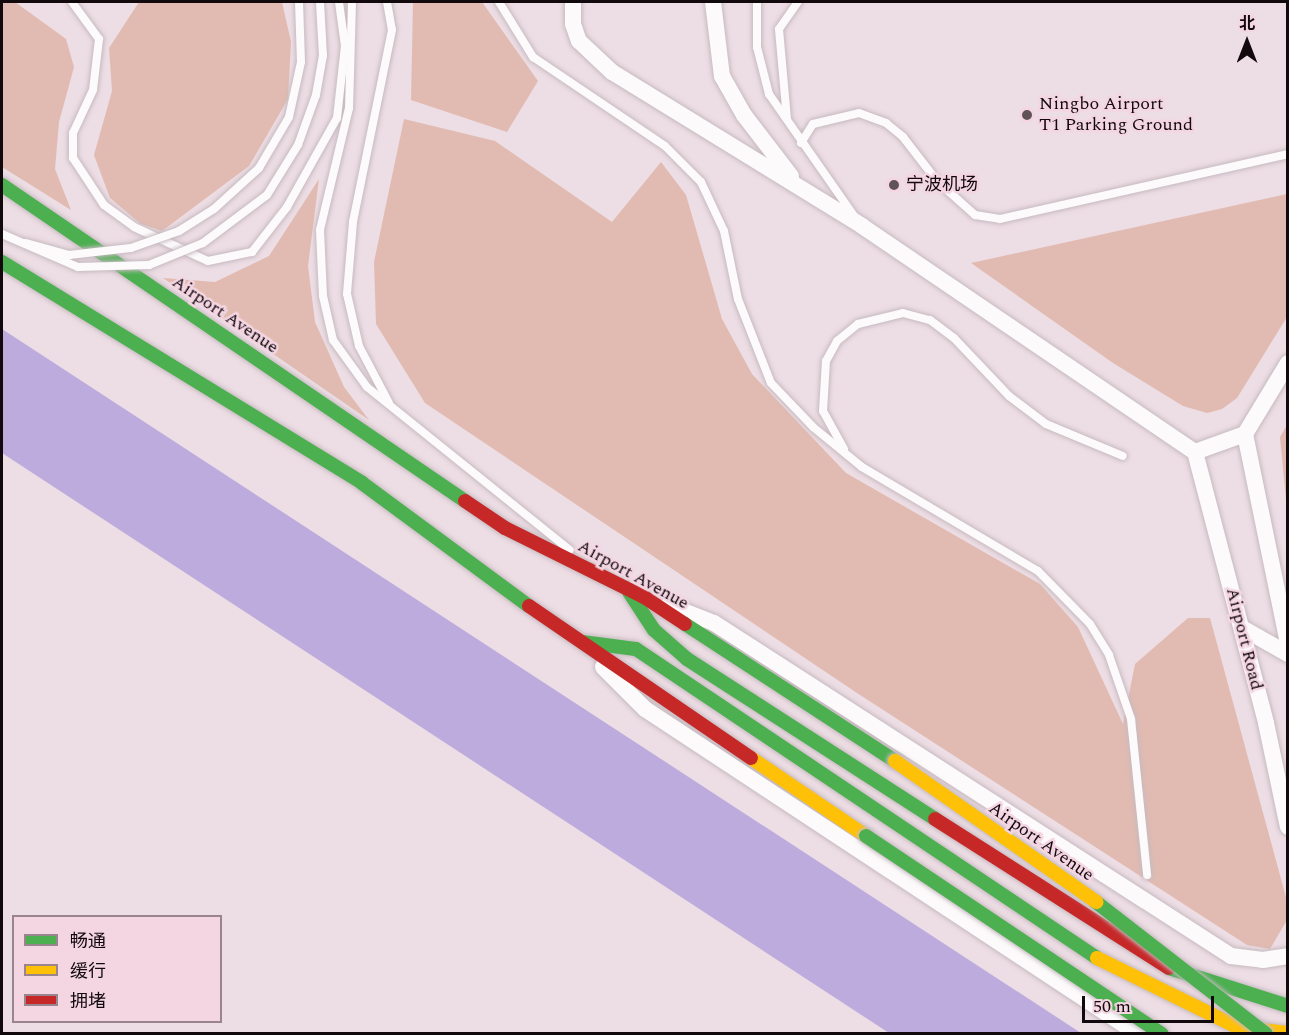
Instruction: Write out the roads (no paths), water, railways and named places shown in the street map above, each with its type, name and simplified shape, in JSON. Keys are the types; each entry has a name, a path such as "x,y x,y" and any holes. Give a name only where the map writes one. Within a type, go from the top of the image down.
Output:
{"main road":[{"name":"Airport Avenue","path":"2,184 505,528 627,589 895,761 1132,927 1266,1034"},
{"path":"2,262 362,483 577,641 1162,1034"},
{"path":"627,589 654,630 687,659 1109,930 1173,970 1287,1006"},
{"path":"577,641 636,649 1120,973 1237,1027 1287,1033"}],"street":[{"path":"573,2 573,24 579,41 612,72 862,226 1195,452 1245,435 1287,363"},
{"path":"713,2 722,76 744,115 797,185"},
{"path":"1245,435 1287,644"},
{"name":"Airport Road","path":"1195,452 1242,628 1287,827"},
{"path":"627,589 714,622 1231,956 1263,960 1287,956"},
{"path":"1242,628 1287,654"},
{"path":"577,641 645,709 1138,1034"}],"lane":[{"path":"72,2 99,39 93,90 74,133 74,158 104,205 134,227 208,261 239,258 252,252 287,207 328,137 337,118 345,46 339,2"},
{"path":"5,236 69,255 131,248 179,231 214,209 259,168 289,117 301,62 299,2"},
{"path":"5,236 78,267 149,265 204,243 267,195 298,145 316,95 322,56 320,2"},
{"path":"352,2 349,108 320,230 323,296 333,340 367,387 606,578"},
{"path":"387,2 392,30 353,222 347,294 359,346 390,406"},
{"path":"499,2 533,57 665,146 702,182 724,231 738,299 771,383 847,455 1038,571 1090,624 1114,665 1131,719 1147,875"},
{"path":"787,121 778,29 798,2"},
{"path":"758,4 757,47 769,94 801,143 862,226"},
{"path":"801,143 813,124 823,119 859,113 886,123 903,137 937,181 975,215 988,218 1287,154"},
{"path":"847,455 823,411 822,382 826,361 837,342 858,324 903,313 930,320 954,338 1009,396 1046,424 1123,456"}],"place":[{"name":"Ningbo Airport T1 Parking Ground","path":"1027,115"},
{"name":"宁波机场","path":"894,185"}]}
